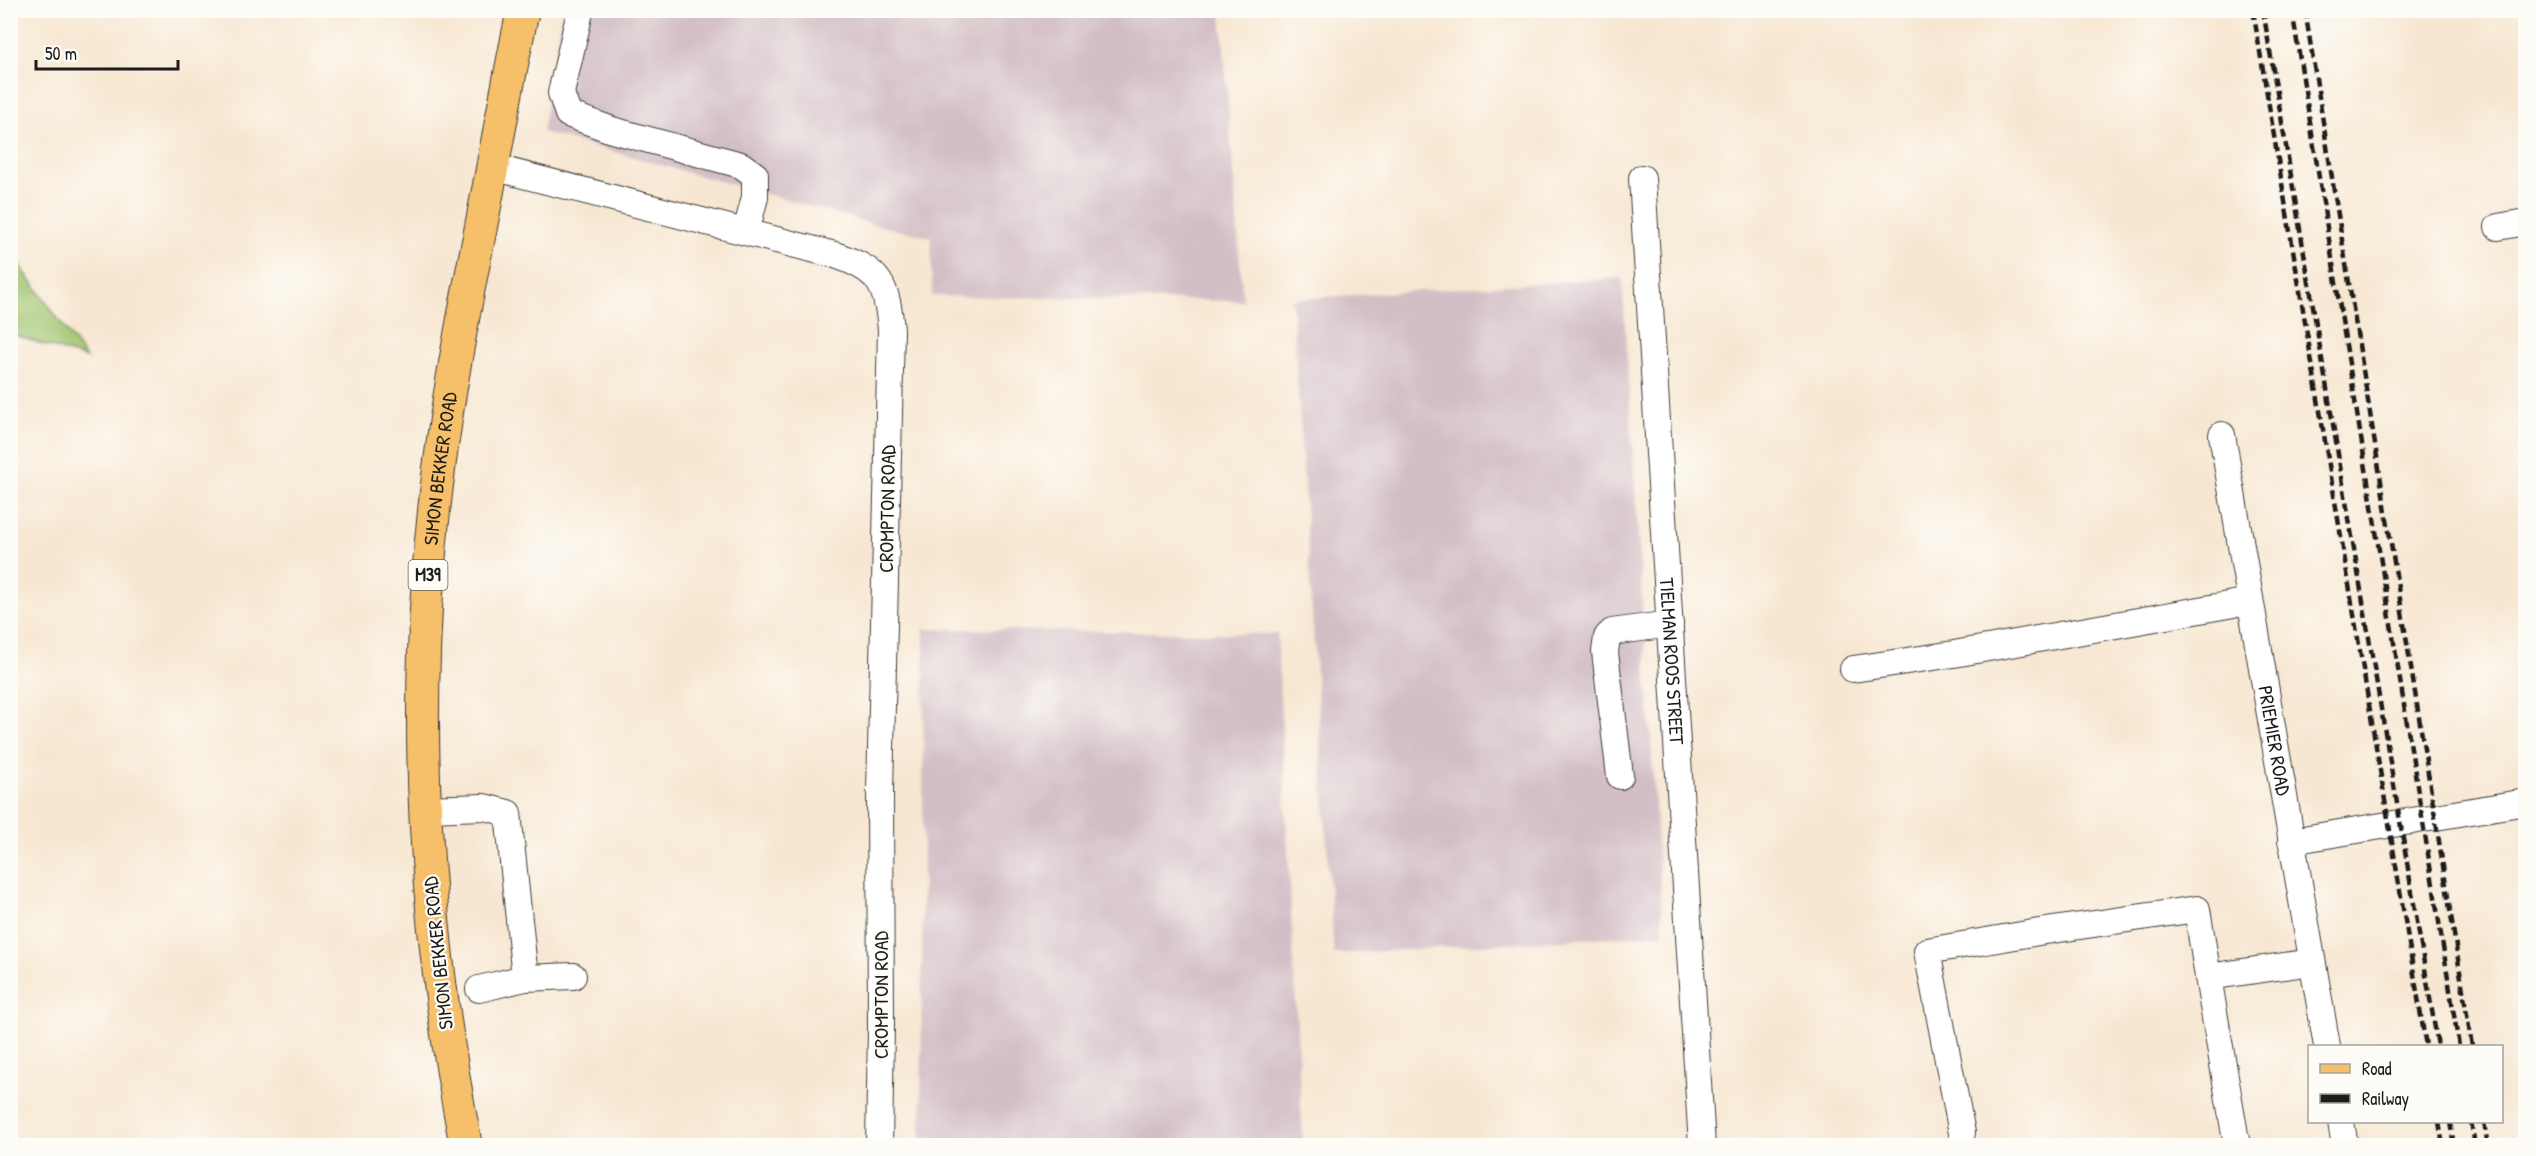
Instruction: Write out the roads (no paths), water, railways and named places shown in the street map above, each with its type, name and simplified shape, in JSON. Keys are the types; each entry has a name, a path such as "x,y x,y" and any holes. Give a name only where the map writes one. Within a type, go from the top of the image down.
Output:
{"main road":[{"name":"SIMON BEKKER ROAD","path":"466,1146 449,1056 440,989 423,751 425,647 434,509 442,436 461,326 523,10"}],"street":[{"path":"580,12 561,93 568,114 612,130 741,165 755,175 755,196 746,232"},
{"name":"CROMPTON ROAD","path":"492,167 858,263 872,272 883,288 889,304 891,330 880,790 882,1027 879,1146"},
{"name":"TIELMAN ROOS STREET","path":"1642,178 1702,1146"},
{"path":"2499,227 2526,222"},
{"name":"PRIEMIER ROAD","path":"2222,435 2327,1045"},
{"path":"1852,669 1954,654 2250,601"},
{"path":"1620,776 1605,652 1607,637 1612,632 1670,624"},
{"path":"2291,841 2526,802"},
{"path":"426,809 484,807 508,813 525,978"},
{"path":"1962,1133 1927,951 2197,909 2237,1146"},
{"path":"2208,976 2312,962"},
{"path":"479,989 525,978 573,976"},
{"path":"2341,1123 2345,1146"}],"railway":[{"path":"2253,10 2426,1045"},
{"path":"2263,10 2438,1045"},
{"path":"2292,10 2459,1045"},
{"path":"2305,10 2472,1045"},
{"path":"2439,1123 2443,1146"},
{"path":"2450,1123 2454,1146"},
{"path":"2471,1123 2475,1146"},
{"path":"2484,1123 2488,1146"}]}
